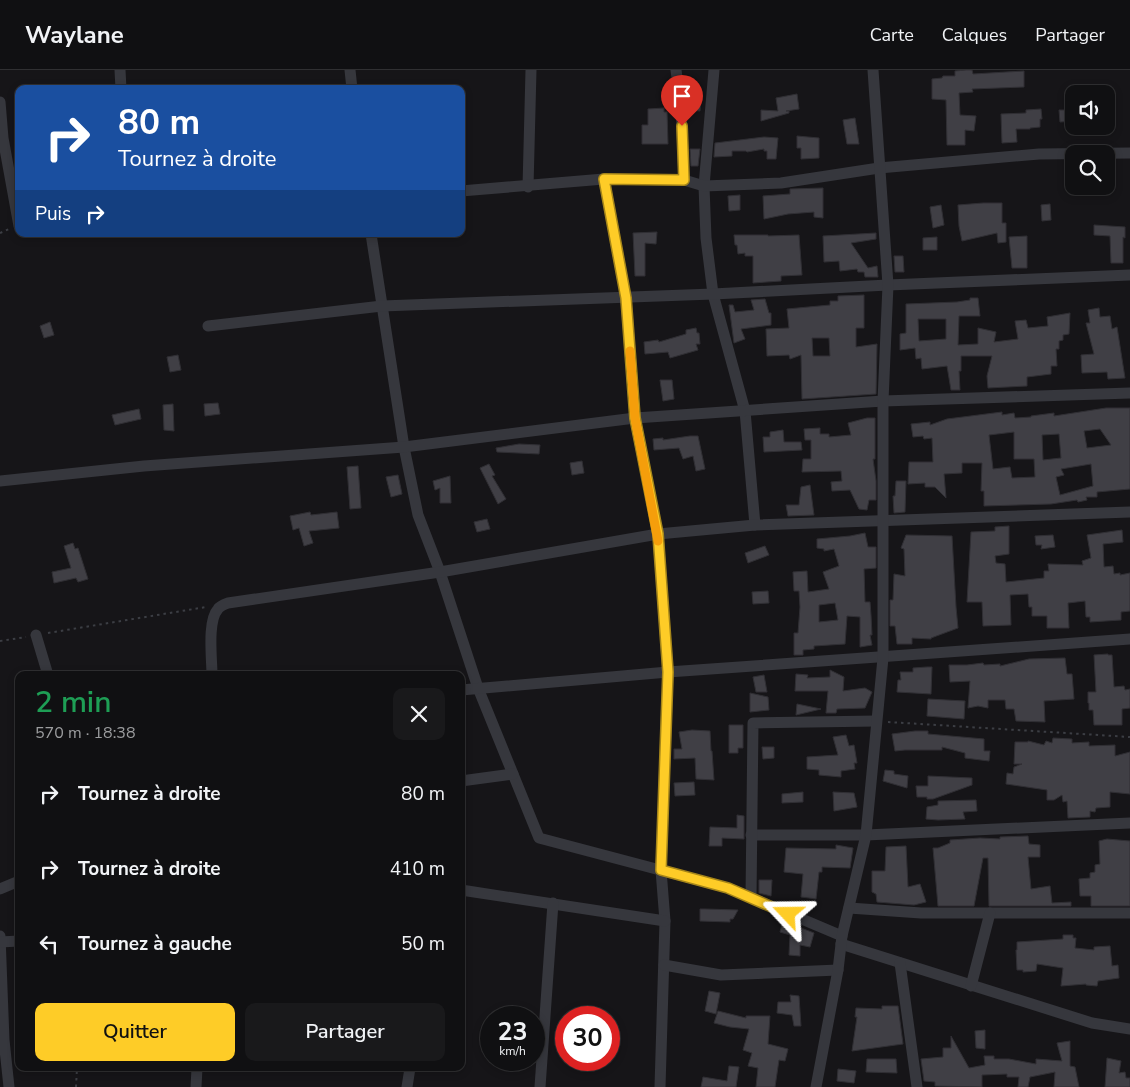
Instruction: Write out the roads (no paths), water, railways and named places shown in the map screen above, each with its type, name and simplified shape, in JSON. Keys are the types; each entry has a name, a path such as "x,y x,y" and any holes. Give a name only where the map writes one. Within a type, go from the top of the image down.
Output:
{"street":[{"path":"120,70 121,85"},
{"path":"350,70 352,85"},
{"path":"528,187 531,70"},
{"path":"676,70 681,108 684,180"},
{"path":"714,70 704,186 706,238 713,294 745,410 755,525"},
{"path":"816,1087 842,940 866,835 883,658 883,401 888,285 873,70"},
{"path":"0,102 3,138 15,204"},
{"path":"465,191 528,187 604,179 684,180 704,186 781,183 879,168 1039,154 1130,153"},
{"path":"604,179 626,298 635,418 658,534 668,672 661,870 665,921 660,1087"},
{"path":"371,237 404,447 418,515 440,572 478,688 539,838 728,888 842,940 900,963 1092,1023 1130,1029"},
{"path":"208,326 382,306 626,298 1130,274"},
{"path":"0,481 144,466 404,447 635,418 883,401 1130,393"},
{"path":"212,671 213,622 218,608 228,603 440,572 658,534 755,525 1130,512"},
{"path":"36,635 47,671"},
{"path":"465,690 668,672 1130,639"},
{"path":"751,898 752,723 876,721"},
{"path":"465,780 512,774"},
{"path":"751,835 866,835 1130,823"},
{"path":"0,889 15,883"},
{"path":"465,891 665,921"},
{"path":"540,1087 553,903"},
{"path":"849,908 921,913 1130,913"},
{"path":"971,986 990,913"},
{"path":"10,1087 4,1040 0,940 15,941"},
{"path":"900,963 917,1087"},
{"path":"664,965 721,975 838,970"},
{"path":"196,1087 197,1071"},
{"path":"406,1087 409,1071"}]}
